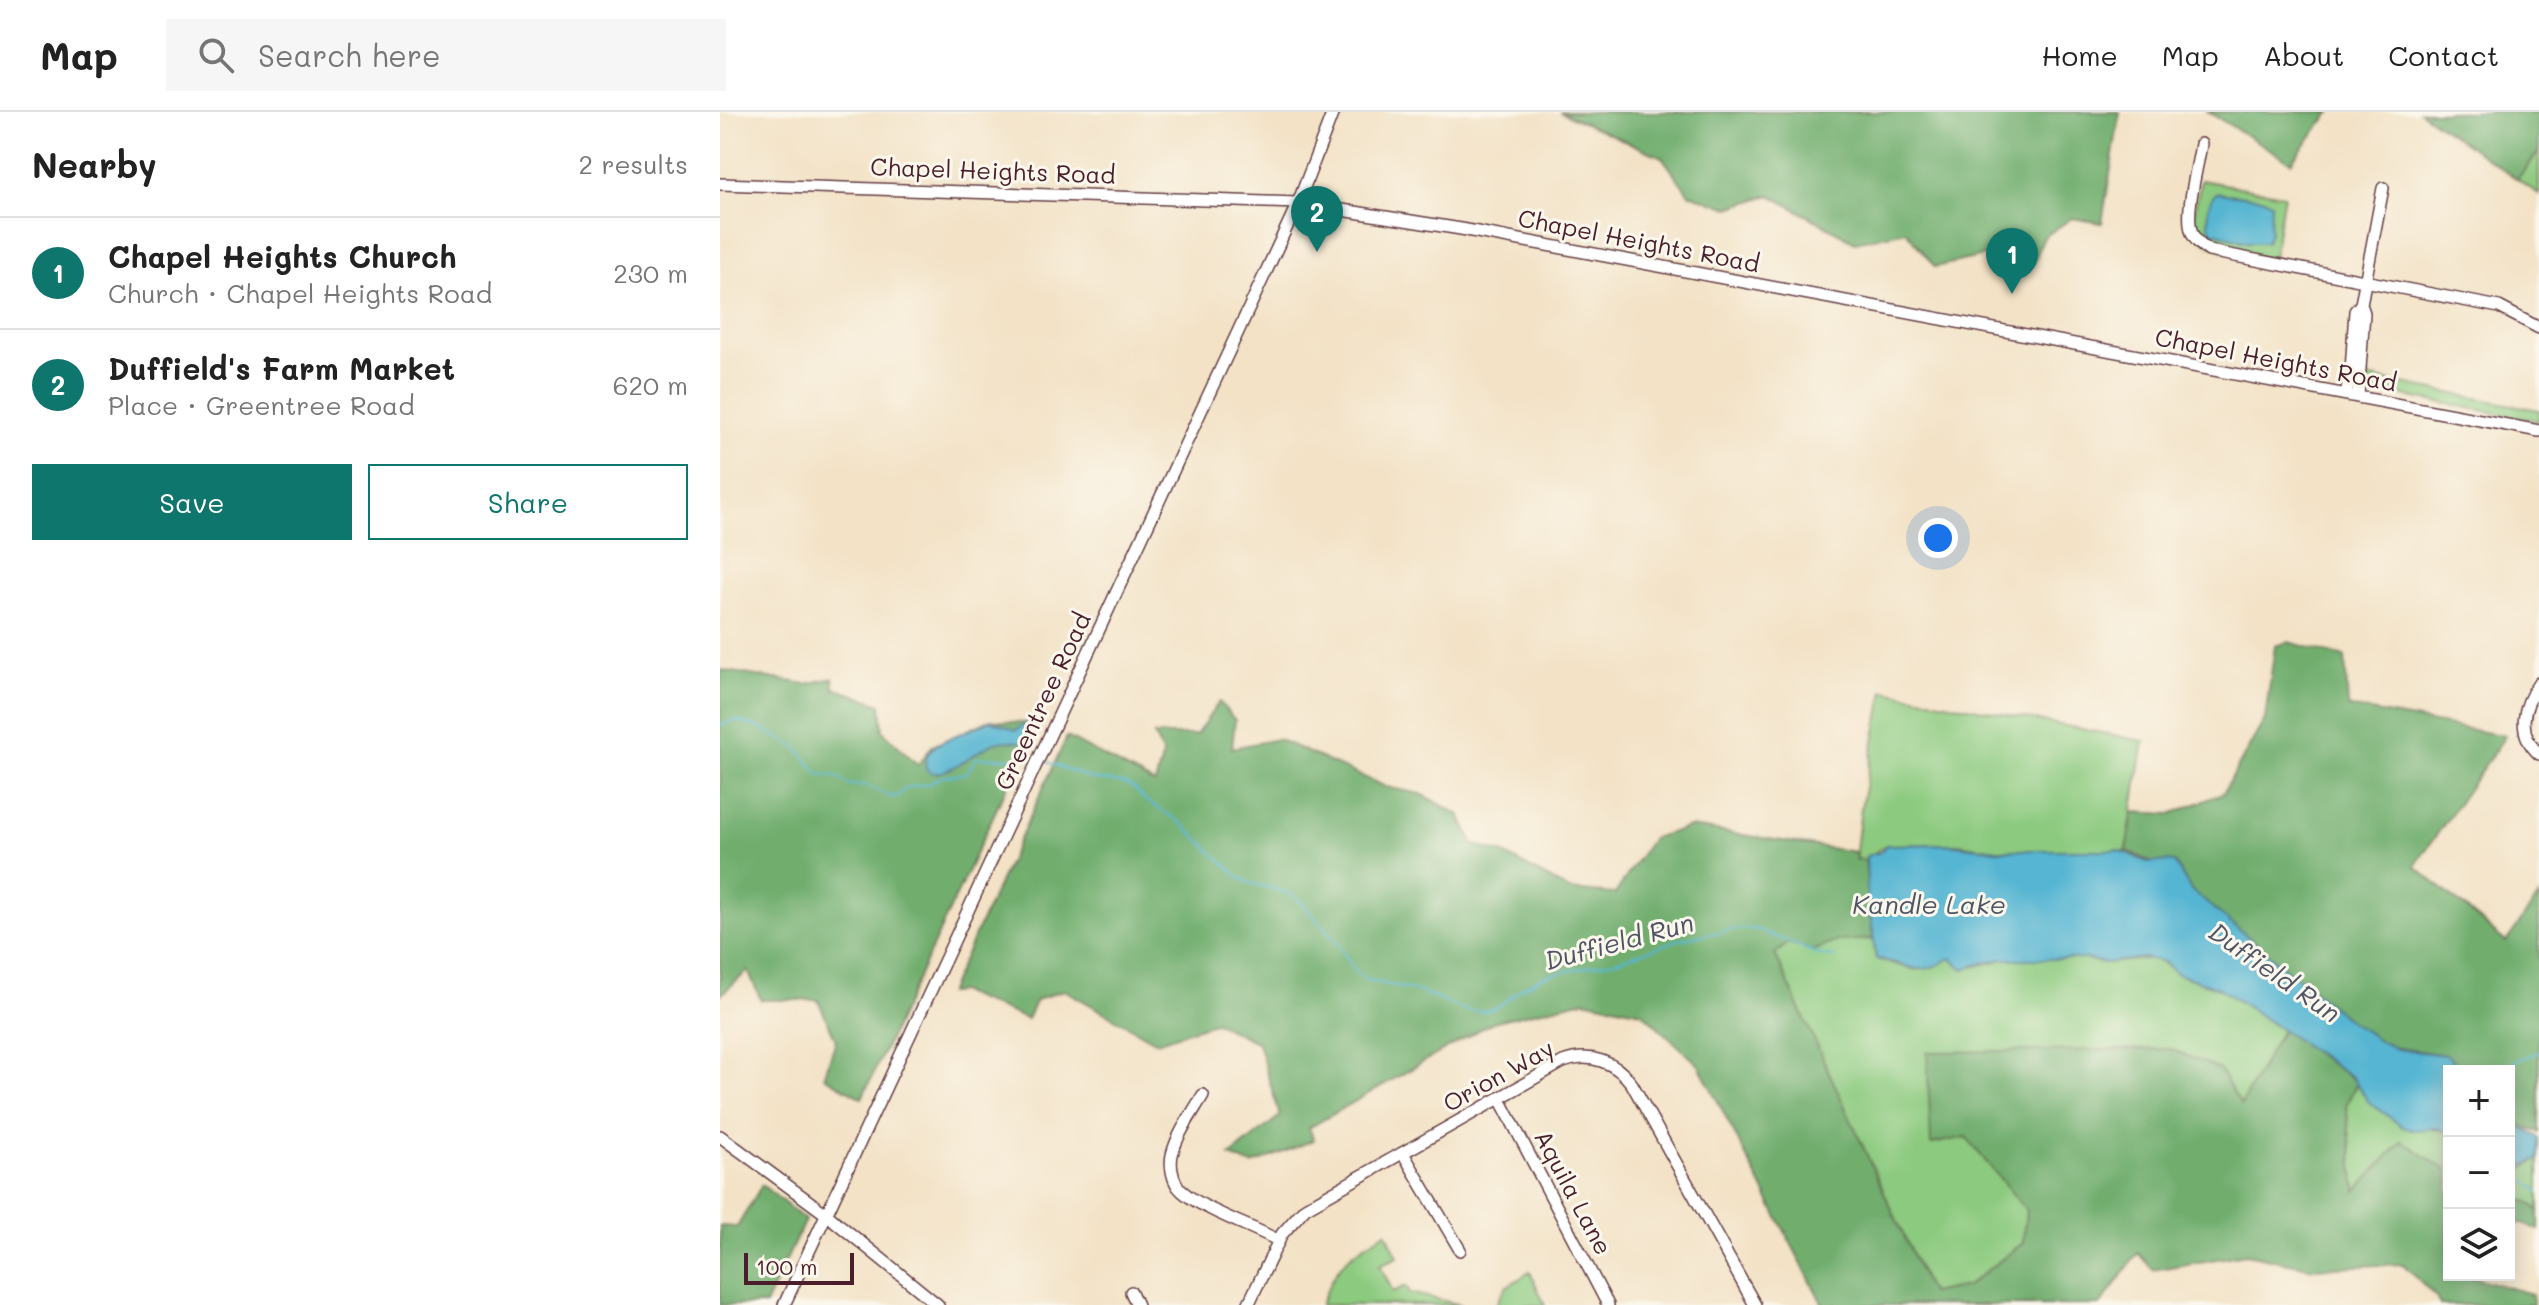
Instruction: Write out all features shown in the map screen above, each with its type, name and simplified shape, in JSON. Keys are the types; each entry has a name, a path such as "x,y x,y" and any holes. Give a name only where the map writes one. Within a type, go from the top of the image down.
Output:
{"street":[{"name":"Greentree Road","path":"784,1305 1298,203 1333,112"},
{"path":"2201,144 2190,214 2191,231 2209,251 2499,307 2539,328"},
{"name":"Chapel Heights Road","path":"720,184 1298,203 1454,228 2539,431"},
{"path":"2352,395 2355,311 2361,304 2383,188"},
{"path":"2539,683 2527,703 2523,721 2527,739 2539,754"},
{"name":"Orion Way","path":"1248,1305 1288,1224 1305,1208 1573,1058 1594,1060 1618,1068 1638,1095 1755,1305"},
{"path":"1203,1095 1176,1143 1171,1159 1177,1186 1195,1200 1279,1241"},
{"name":"Aquila Lane","path":"1500,1099 1608,1305"},
{"path":"720,1136 826,1214 938,1305"},
{"path":"1403,1153 1460,1250"},
{"path":"1131,1292 1137,1305"}],"green space":[{"path":"1560,112 2120,112 2102,223 2072,218 2044,237 2033,264 1984,256 1935,267 1906,231 1855,242 1770,195 1729,208 1689,194 1662,157"},
{"path":"2208,112 2331,112 2291,162"},
{"path":"2420,112 2539,112 2539,152 2517,179"},
{"path":"2539,152 2539,194 2517,179"},
{"path":"2201,180 2284,195 2273,259 2237,254 2212,246 2203,239 2196,230 2194,218"},
{"path":"2361,376 2539,410 2539,421 2367,389"},
{"path":"2288,642 2345,657 2348,707 2505,736 2415,866 2506,942 2539,896 2539,1132 2515,1122 2515,1065 2456,1065 2447,1055 2390,1047 2351,1022 2191,890 2174,862 2153,863 2127,851 2133,812 2171,814 2223,793 2265,719 2275,646"},
{"path":"720,670 806,684 833,678 834,688 881,704 883,731 918,765 932,746 990,720 1036,724 862,1098 824,1077 836,1040 818,1000 761,1000 748,971 720,995"},
{"path":"1884,691 2144,741 2126,851 1996,850 1958,844 1886,845 1865,859 1855,860 1861,808"},
{"path":"1219,702 1235,720 1232,748 1278,739 1386,787 1421,794 1460,815 1474,845 1502,853 1569,890 1615,894 1652,838 1690,827 1855,852 1856,860 1865,859 1873,939 1837,941 1812,951 1788,943 1775,954 1930,1293 1967,1286 2023,1243 2026,1210 1966,1137 1931,1144 1927,1052 2170,1049 2219,1069 2241,1105 2282,1030 2357,1082 2346,1105 2356,1191 2402,1141 2443,1168 2443,1281 2486,1281 2532,1294 2533,1305 2440,1305 2403,1264 2313,1268 2246,1254 2153,1270 2138,1253 2100,1305 1823,1305 1699,1065 1642,1012 1584,1000 1493,1022 1309,1128 1314,1140 1252,1165 1230,1156 1280,1116 1258,1043 1215,1022 1157,1042 1064,990 1036,1000 1027,1019 959,992 948,993 1067,737 1155,784 1163,754 1154,735 1196,735"},
{"path":"1873,939 1876,959 1916,970 1951,958 1964,969 2005,959 2085,959 2105,963 2156,958 2178,974 2219,988 2282,1030 2240,1106 2219,1069 1932,1144 1966,1137 2026,1209 2023,1243 1967,1286 1930,1293 1774,954 1788,942 1812,951 1837,941"},
{"path":"2357,1082 2368,1101 2403,1127 2443,1130 2443,1168 2402,1141 2356,1192 2346,1105"},
{"path":"2539,1158 2539,1211 2529,1202 2515,1200 2515,1174"},
{"path":"762,1185 805,1220 765,1305 720,1305 720,1226 737,1227"},
{"path":"2515,1200 2529,1202 2539,1211 2539,1230 2515,1224"},
{"path":"1386,1232 1398,1257 1380,1265 1393,1292 1406,1286 1410,1293 1462,1305 1321,1305 1332,1279 1345,1261"},
{"path":"1530,1272 1545,1305 1496,1305 1506,1287"}],"water":[{"path":"2217,193 2262,198 2271,203 2270,233 2266,242 2246,242 2211,231 2208,210"},
{"path":"990,720 1016,730 1029,721 1036,731 1028,743 999,742 939,773 926,769 926,759 938,744"},
{"name":"Kandle Lake","path":"1948,844 1996,850 2117,850 2148,862 2174,862 2191,890 2351,1022 2397,1049 2447,1055 2456,1065 2443,1065 2443,1130 2403,1127 2368,1101 2352,1077 2219,988 2178,974 2164,962 2145,958 2105,963 2085,959 2005,959 1963,969 1951,958 1939,965 1921,969 1876,959 1871,917 1868,916 1866,856 1881,852 1886,845"},
{"path":"2515,1123 2539,1138 2539,1159 2526,1164 2515,1174"}],"waterway":[{"name":"Duffield Run","path":"720,725 736,720 763,729 798,749 818,774 836,776 849,785 867,785 891,797 898,796 905,788 967,773 976,758 1032,758"},
{"name":"Duffield Run","path":"1042,760 1092,779 1123,783 1134,788 1145,800 1179,821 1239,877 1289,893 1336,941 1364,979 1421,992 1467,1011 1498,1007 1523,987 1544,976 1619,960 1678,940 1735,929 1756,929 1823,956 1835,957"},
{"path":"2511,1065 2539,1052"},
{"name":"Duffield Run","path":"2515,1172 2539,1191"}],"place":[{"name":"Duffield's Farm Market","path":"1317,252"},
{"name":"Chapel Heights Church","path":"2012,294"}]}
